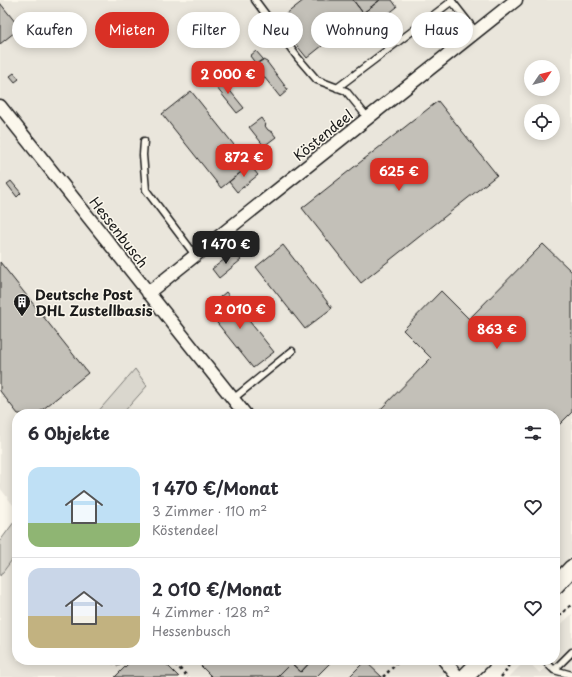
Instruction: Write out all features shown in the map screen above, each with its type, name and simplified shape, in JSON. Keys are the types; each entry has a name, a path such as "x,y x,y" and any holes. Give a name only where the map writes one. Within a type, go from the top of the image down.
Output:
{"street":[{"name":"Köstendeel","path":"148,293 516,0"},
{"name":"Hessenbusch","path":"0,106 241,409"},
{"path":"560,581 572,568"},
{"path":"448,665 458,677"},
{"path":"465,677 477,665"}],"lane":[{"path":"254,0 298,58 317,80 346,91 368,118"},
{"path":"337,88 452,0 476,32"},
{"path":"144,141 143,169 146,190 195,255"},
{"path":"233,399 292,351"},
{"path":"560,664 572,652"},
{"path":"549,665 554,670 572,675"},
{"path":"554,670 559,665"}],"path":[{"path":"560,615 572,604"},
{"path":"176,665 188,677"},
{"path":"383,677 395,665"},
{"path":"501,677 507,670 508,665"}],"shaded area":[{"path":"0,0 572,0 572,555 560,567 560,409 125,409 135,369 100,409 12,409 12,504 0,488"},
{"path":"135,369 147,386 126,409 100,409"},
{"path":"12,525 12,560 0,576 0,541"},
{"path":"12,560 12,665 463,665 458,670 439,677 0,677 0,576"},
{"path":"572,614 572,677 509,677 521,665 531,665 540,673 549,665 560,665 560,625"}],"building":[{"path":"304,0 353,0 362,12 311,12 311,48 319,48 307,58 299,48 303,48 303,12 289,12"},
{"path":"353,0 380,0 364,12 362,12"},
{"path":"380,0 392,0 397,7 391,12 364,12"},
{"path":"0,3 12,18 12,34 0,44"},
{"path":"256,51 263,59 256,64 250,56"},
{"path":"263,60 267,62 288,90 280,97 257,68 258,63"},
{"path":"14,73 19,79 15,82 10,76"},
{"path":"218,76 244,108 237,113 212,82"},
{"path":"191,91 250,165 221,188 162,114"},
{"path":"438,101 497,175 361,283 302,208"},
{"path":"261,118 268,130 276,137 264,146 249,127"},
{"path":"250,165 258,175 237,192 229,182"},
{"path":"11,181 21,193 17,197 7,184"},
{"path":"543,244 572,272 572,412 560,424 560,409 381,409 431,358 403,330 441,291 469,319"},
{"path":"283,245 332,308 305,329 256,267"},
{"path":"234,252 241,260 219,278 212,269"},
{"name":"Deutsche Post DHL Zustellbasis","path":"0,262 88,373 43,409 14,409 0,391"},
{"path":"226,292 274,352 253,368 206,309"},
{"path":"127,665 167,665 179,677 115,677"},
{"path":"200,665 289,665 277,677 212,677"},
{"path":"289,665 293,665 301,672 307,665 328,665 316,677 277,677"},
{"path":"293,665 307,665 301,672"},
{"path":"361,665 369,665 382,677 349,677"}],"place":[{"name":"Deutsche Post DHL Zustellbasis","path":"22,317"}]}
